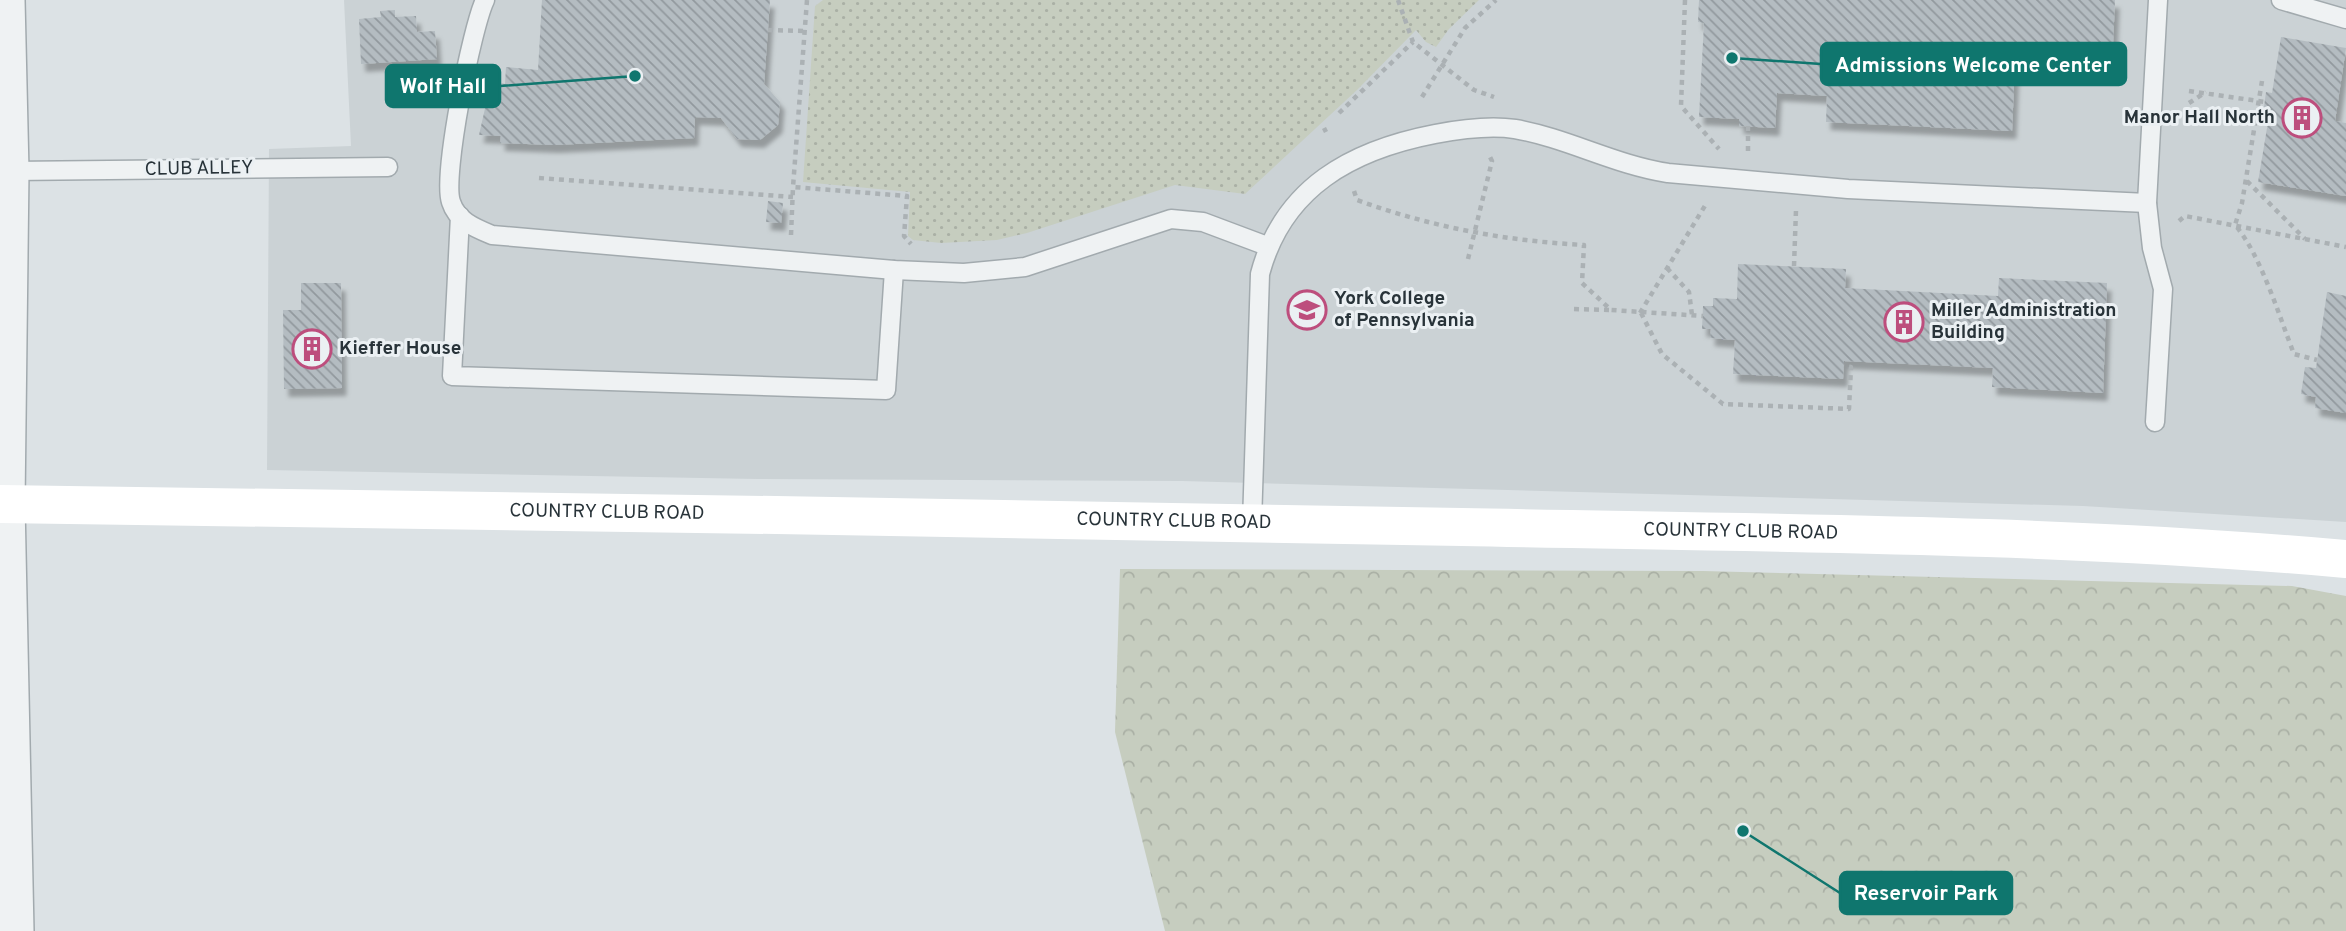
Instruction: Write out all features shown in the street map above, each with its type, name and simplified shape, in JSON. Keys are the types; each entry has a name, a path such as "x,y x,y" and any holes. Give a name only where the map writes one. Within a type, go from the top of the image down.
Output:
{"main road":[{"name":"COUNTRY CLUB ROAD","path":"4,504 1252,523 1992,538 2208,547 2346,559"}],"street":[{"path":"7,0 11,171 4,504 16,931"}],"lane":[{"path":"485,0 458,116 448,176 452,205 460,216 470,226 492,235 894,270 964,273 1024,267 1171,219 1203,222 1267,246"},
{"path":"2155,422 2163,289 2152,248 2147,203 2158,0"},
{"path":"2281,0 2346,19"},
{"path":"1252,523 1260,274 1267,246 1289,211 1308,190 1343,166 1396,143 1480,128 1511,128 1536,133 1639,169 1668,173 1848,189 2147,203"},
{"name":"CLUB ALLEY","path":"11,171 388,167"},
{"path":"460,216 452,376 886,390 894,270"}],"path":[{"path":"790,240 807,0"},
{"path":"1398,0 1413,42 1465,84 1489,97 1501,98"},
{"path":"1422,97 1440,64 1465,29 1496,0"},
{"path":"1685,0 1681,106 1720,150 1708,149"},
{"path":"768,30 805,31"},
{"path":"1339,113 1413,42"},
{"path":"2235,225 2262,101 2262,81"},
{"path":"1465,84 1468,93"},
{"path":"2189,91 2262,101"},
{"path":"2189,103 2208,92"},
{"path":"1748,126 1748,158"},
{"path":"1468,259 1492,162 1485,146"},
{"path":"539,178 793,197"},
{"path":"2246,180 2306,240"},
{"path":"793,187 907,196 904,236 912,245"},
{"path":"1353,187 1357,200 1474,233 1584,245 1582,283 1611,310"},
{"path":"1641,313 1709,201"},
{"path":"1794,266 1797,209"},
{"path":"2179,221 2185,216 2346,247"},
{"path":"2235,225 2244,235 2268,285 2271,300 2294,354 2317,360"},
{"path":"1667,268 1689,292 1692,315"},
{"path":"1574,309 1703,316"},
{"path":"1641,313 1662,354 1723,404 1849,409 1851,367 1844,366"}],"shaded area":[{"name":"York College of Pennsylvania","path":"344,0 2346,0 2346,522 2083,506 1182,481 757,479 267,470 269,149 351,146"}],"green space":[{"path":"823,0 1479,0 1449,29 1436,47 1426,42 1416,30 1357,90 1245,194 1175,185 1027,233 997,240 941,243 913,240 908,236 910,192 803,182 815,6"},
{"path":"1120,569 1703,571 2292,586 2346,596 2346,931 1165,931 1115,732"}],"building":[{"path":"542,0 770,0 764,84 780,102 778,125 760,140 737,139 721,118 695,117 694,138 555,145 500,143 501,136 479,135 491,82 505,84 506,67 538,70"},
{"path":"1699,0 2115,0 2112,67 2015,63 2012,131 1826,122 1827,96 1777,93 1775,128 1739,126 1739,119 1699,117 1704,23 1698,22"},
{"path":"395,10 395,17 416,16 417,32 435,31 437,59 361,64 359,19 381,17 380,11"},
{"name":"Manor Hall North","path":"2281,37 2346,48 2335,121 2346,123 2346,196 2258,182 2269,116 2263,114 2266,92 2272,93"},
{"path":"768,201 783,203 781,223 766,222"},
{"name":"Miller Administration Building","path":"1738,264 1846,269 1845,288 1998,296 1999,278 2107,283 2103,393 1992,387 1993,368 1844,361 1843,379 1733,374 1735,340 1710,338 1711,329 1702,329 1703,306 1713,306 1713,298 1737,299"},
{"name":"Kieffer House","path":"301,283 341,283 342,388 284,389 283,310 301,310"},
{"path":"2327,292 2346,296 2346,413 2315,408 2316,397 2301,394 2305,367 2316,368"}],"place":[{"name":"Admissions Welcome Center","path":"1732,58"},
{"name":"Wolf Hall","path":"635,76"},
{"name":"Manor Hall North","path":"2302,118"},
{"name":"York College of Pennsylvania","path":"1307,310"},
{"name":"Miller Administration Building","path":"1904,322"},
{"name":"Kieffer House","path":"312,349"},
{"name":"Reservoir Park","path":"1743,831"}]}
